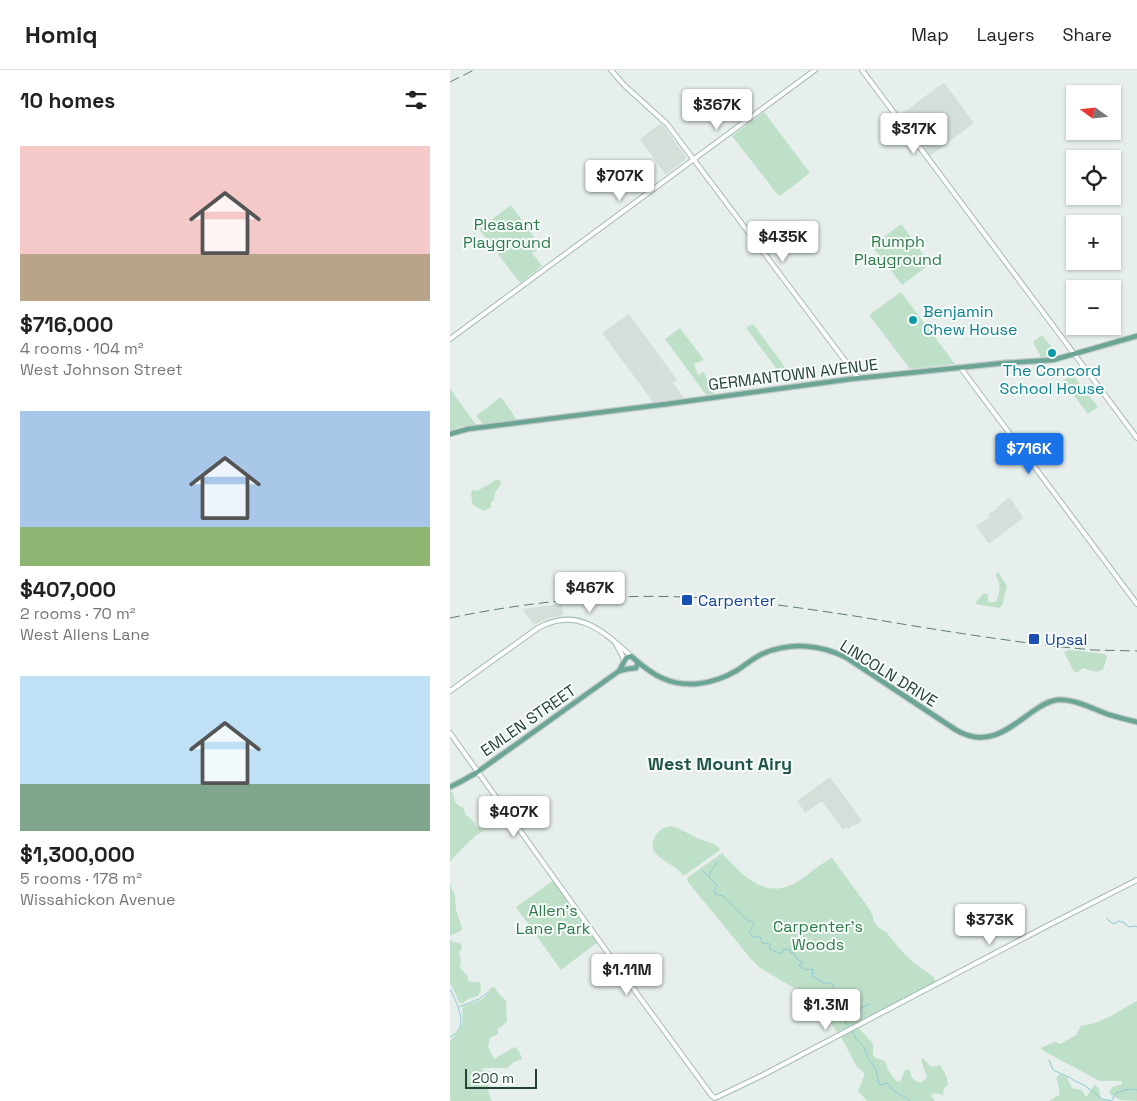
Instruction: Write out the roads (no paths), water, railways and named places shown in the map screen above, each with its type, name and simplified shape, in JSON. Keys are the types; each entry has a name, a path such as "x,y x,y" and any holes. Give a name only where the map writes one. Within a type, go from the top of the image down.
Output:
{"main road":[{"name":"GERMANTOWN AVENUE","path":"450,434 468,429 858,378 1009,362 1051,360 1137,336"},
{"name":"LINCOLN DRIVE","path":"631,656 650,672 667,680 681,684 695,684 713,681 726,676 769,651 788,647 810,646 832,651 847,658 956,730 972,737 987,738 1002,733 1040,706 1056,700 1073,701 1137,722"},
{"name":"EMLEN STREET","path":"619,671 626,658 631,656"},
{"name":"EMLEN STREET","path":"450,786 478,772 619,671 636,668 638,662"},
{"path":"624,663 626,667 630,668"}],"street":[{"path":"611,70 624,85 665,122 858,378"},
{"path":"450,339 815,70"},
{"path":"862,70 1137,438"},
{"path":"960,367 1137,604"},
{"name":"LINCOLN DRIVE","path":"450,691 538,628 552,621 570,619 584,622 598,629 631,656"},
{"path":"614,642 622,655 624,663"},
{"path":"450,733 714,1098 718,1098 761,1076 1137,880"}],"waterway":[{"path":"709,877 717,862"},
{"path":"703,871 717,885 715,894 723,896 748,921 753,922 754,925 749,931 753,937 760,937 762,943 770,944 770,949 781,954 784,949 790,950 802,962 799,966 806,970 813,969 812,976 824,983 831,983 833,985 836,995 847,1014 848,1018 845,1023 849,1026"},
{"path":"1107,918 1114,924 1119,921 1129,927 1137,927"},
{"path":"450,989 457,1004 461,1022 457,1032 450,1037"},
{"path":"459,1007 479,999 489,992"},
{"path":"847,1012 860,1012 861,1008 870,1004"},
{"path":"852,1031 864,1047 868,1058 876,1069 879,1084 887,1083 893,1090 911,1101"},
{"path":"1049,1060 1053,1070 1084,1085 1102,1099 1112,1101"},
{"path":"1112,1100 1116,1093 1128,1089 1137,1090"}],"railway":[{"path":"450,82 474,70"},
{"path":"450,618 566,600 654,596 684,597 795,607 956,633 1052,646 1093,650 1137,651"}],"place":[{"name":"Benjamin Chew House","path":"913,320"},
{"name":"The Concord School House","path":"1052,353"},
{"name":"Carpenter","path":"687,600"},
{"name":"Upsal","path":"1034,639"}],"district":[{"name":"West Mount Airy","path":"720,764"}],"park label":[{"name":"Pleasant Playground","path":"507,233"},
{"name":"Rumph Playground","path":"898,250"},
{"name":"Allen's Lane Park","path":"553,919"},
{"name":"Carpenter's Woods","path":"818,935"}]}
